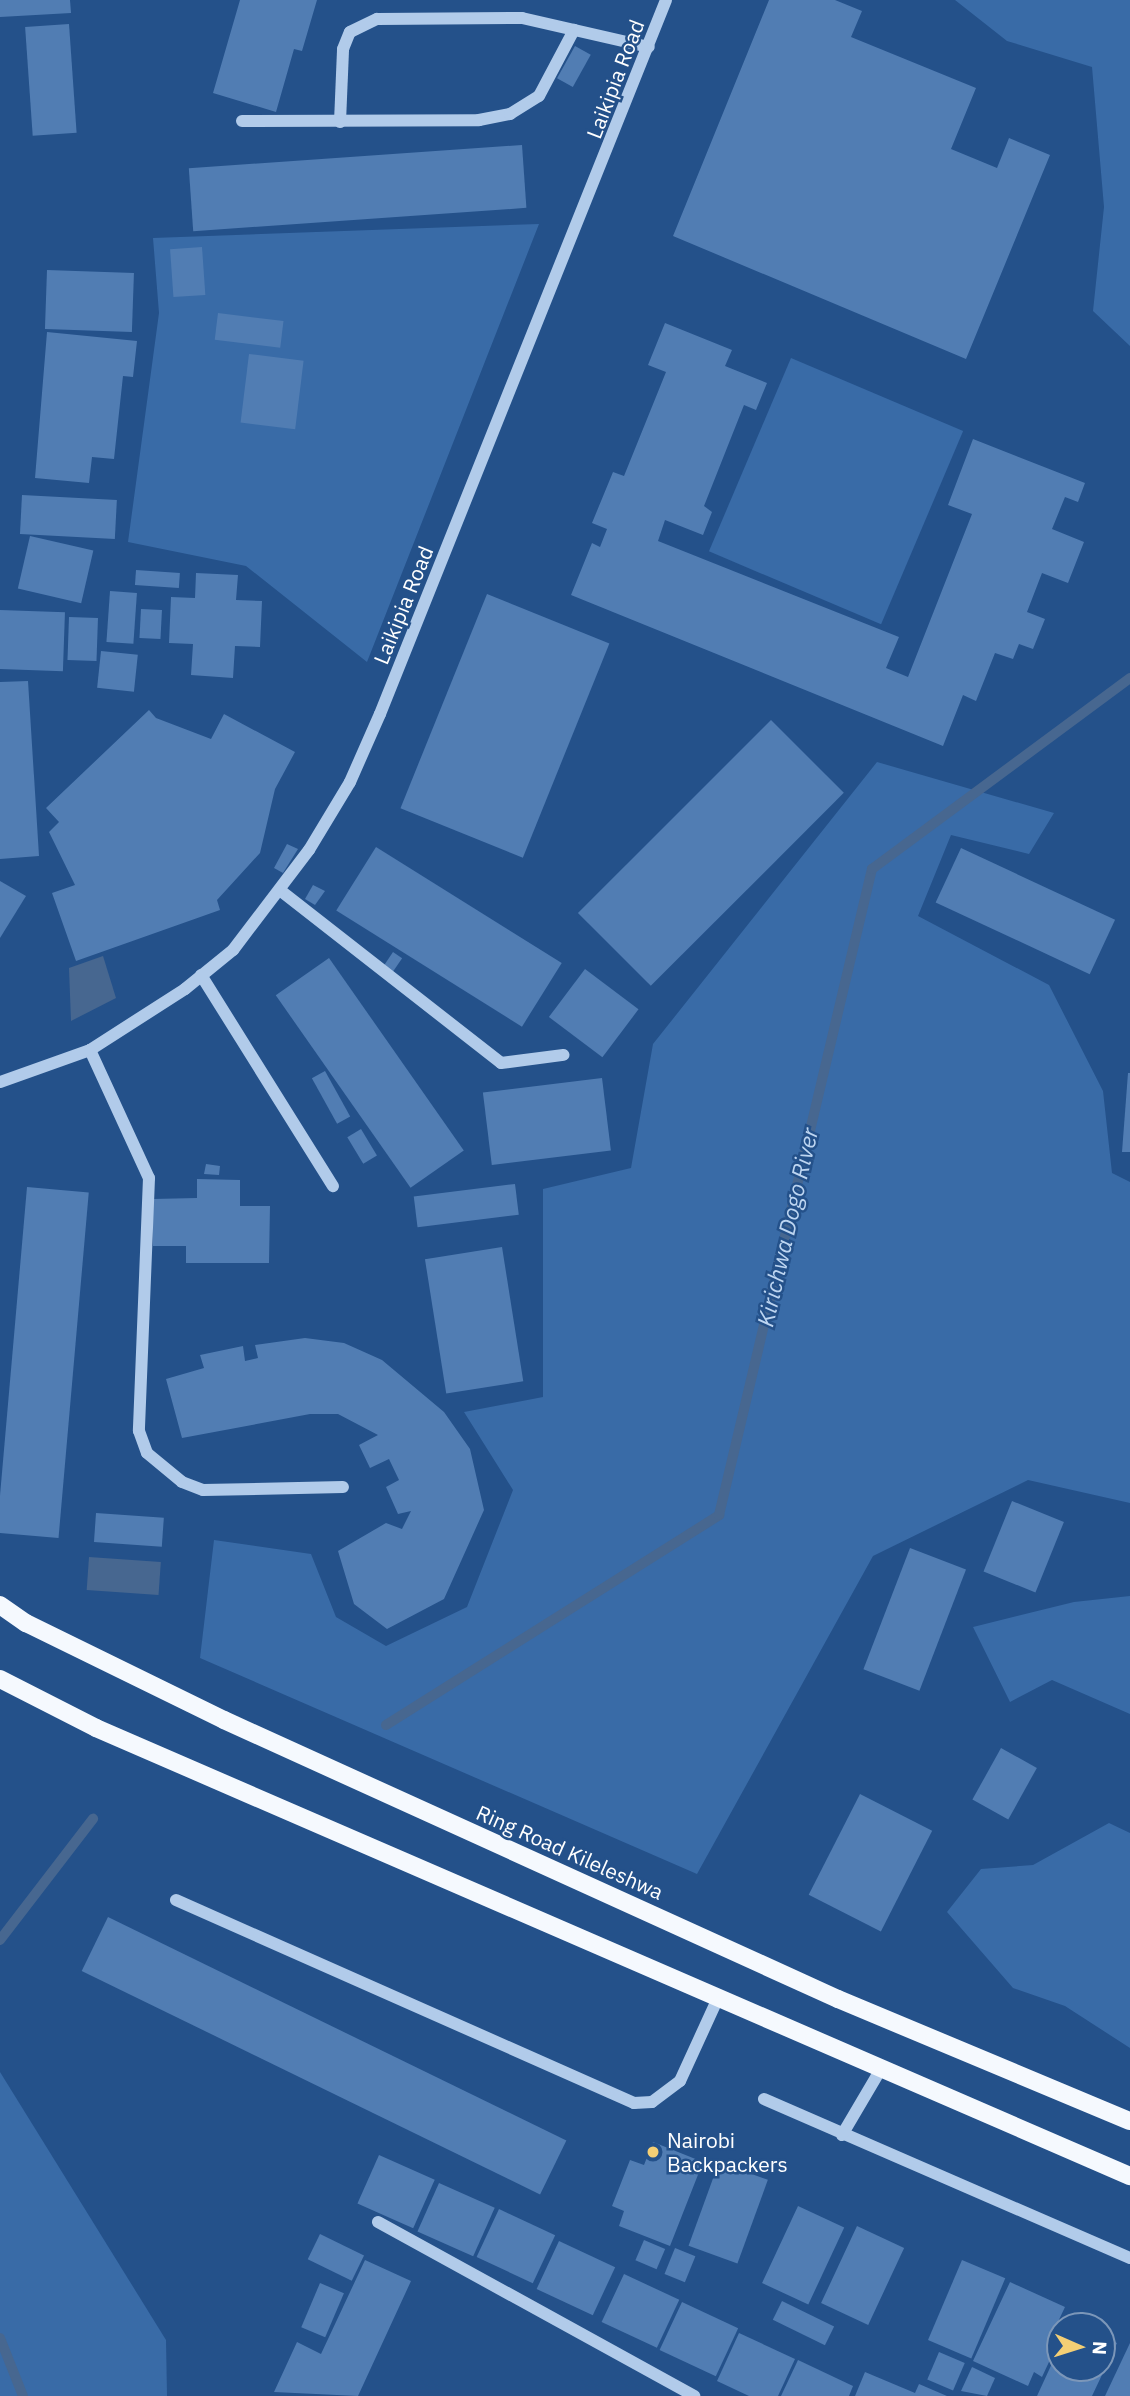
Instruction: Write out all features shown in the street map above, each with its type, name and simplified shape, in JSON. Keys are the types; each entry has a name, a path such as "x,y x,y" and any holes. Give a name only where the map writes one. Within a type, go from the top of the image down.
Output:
{"main road":[{"name":"Ring Road Kileleshwa","path":"0,1605 26,1623 237,1726 838,1999 1130,2121"},
{"path":"0,1679 96,1728 1130,2176"}],"street":[{"name":"Laikipia Road","path":"0,1082 90,1050 201,975 233,950 281,891 350,782 666,0"},
{"path":"340,122 343,49 350,32 362,23 377,19 522,18 649,47"},
{"path":"242,121 479,120 510,114 539,96 574,30"},
{"path":"281,891 501,1063 563,1055"},
{"path":"201,975 333,1186"},
{"path":"90,1050 149,1178 139,1431 147,1453 182,1482 204,1490 343,1487"},
{"path":"176,1900 634,2103 652,2102 680,2081 719,1996"},
{"path":"842,2135 882,2067"},
{"path":"764,2099 1130,2258"},
{"path":"378,2222 694,2396"}],"shaded area":[{"path":"955,0 1130,0 1130,346 1093,311 1104,207 1092,67 1007,41"},
{"path":"539,224 367,662 246,566 128,542 159,313 153,238"},
{"path":"791,358 963,431 881,624 709,551"},
{"path":"877,762 1054,813 1029,854 951,835 918,916 1049,985 1103,1091 1112,1173 1130,1182 1130,1503 1028,1480 873,1556 697,1874 200,1658 214,1540 311,1554 336,1617 386,1646 467,1607 513,1490 464,1412 543,1397 543,1189 631,1168 653,1044"},
{"path":"103,956 116,998 71,1021 69,968"},
{"path":"89,1557 161,1562 159,1595 87,1590"},
{"path":"1130,1596 1130,1714 1052,1680 1010,1702 973,1627 1074,1602"},
{"path":"1109,1823 1130,1833 1130,2048 1065,2006 1013,1988 947,1912 981,1869 1033,1865"},
{"path":"0,2072 166,2340 167,2396 0,2396"}],"building":[{"path":"0,0 70,0 71,13 0,17"},
{"path":"240,0 317,0 302,51 294,49 276,112 213,93"},
{"path":"769,0 835,0 862,11 851,37 976,88 951,149 997,168 1009,138 1050,155 966,359 673,236"},
{"path":"69,24 77,133 33,136 25,27"},
{"path":"575,46 591,55 573,87 557,78"},
{"path":"522,145 526,208 193,231 189,168"},
{"path":"202,247 205,295 173,297 170,249"},
{"path":"47,270 134,273 132,332 45,329"},
{"path":"218,313 284,321 280,348 215,340"},
{"path":"665,323 732,350 725,366 767,383 756,410 744,405 704,506 712,512 703,535 665,520 658,541 899,637 886,668 908,677 972,514 948,505 973,439 1085,483 1078,502 1065,497 1052,529 1084,542 1068,583 1042,573 1027,612 1045,619 1033,649 1019,644 1013,659 995,653 976,701 963,695 943,746 571,595 592,543 600,547 607,529 592,523 613,472 624,476 666,372 648,365"},
{"path":"47,332 137,341 133,377 123,376 114,459 92,457 89,483 35,478"},
{"path":"249,354 304,361 295,429 241,422"},
{"path":"22,495 117,500 115,539 20,534"},
{"path":"30,536 93,551 81,603 18,589"},
{"path":"136,570 180,573 179,588 135,585"},
{"path":"196,573 238,575 236,600 262,601 260,647 235,646 233,678 191,675 193,644 169,643 171,597 195,598"},
{"path":"110,591 137,593 133,644 106,642"},
{"path":"487,594 609,643 523,858 400,808"},
{"path":"141,609 162,610 160,639 139,638"},
{"path":"0,610 65,612 63,671 0,669"},
{"path":"69,617 98,618 96,661 67,660"},
{"path":"101,651 138,655 134,692 97,688"},
{"path":"28,681 39,856 0,859 0,682"},
{"path":"149,710 156,718 211,739 224,714 295,752 275,789 260,853 217,900 220,910 76,961 52,893 75,885 49,832 59,822 46,808"},
{"path":"771,720 844,793 651,986 578,913"},
{"path":"287,844 298,849 283,873 274,868"},
{"path":"376,847 562,963 522,1027 336,911"},
{"path":"961,848 1115,920 1090,974 936,902"},
{"path":"0,881 26,896 0,938"},
{"path":"313,885 325,891 315,905 305,899"},
{"path":"393,952 402,958 392,973 383,967"},
{"path":"329,958 464,1151 411,1188 276,995"},
{"path":"585,969 639,1009 602,1057 549,1017"},
{"path":"325,1071 350,1116 337,1124 312,1078"},
{"path":"1128,1073 1130,1152 1122,1152"},
{"path":"602,1078 611,1150 492,1165 483,1093"},
{"path":"361,1129 377,1156 363,1164 347,1137"},
{"path":"206,1164 220,1166 219,1175 204,1174"},
{"path":"197,1179 240,1180 240,1206 270,1206 269,1263 186,1263 186,1246 153,1246 153,1199 197,1198"},
{"path":"515,1184 519,1215 418,1227 414,1196"},
{"path":"27,1187 89,1192 59,1538 0,1533 0,1496"},
{"path":"502,1247 523,1381 446,1394 425,1259"},
{"path":"305,1338 344,1343 382,1360 444,1412 470,1449 484,1510 444,1599 387,1629 354,1604 338,1551 386,1523 402,1529 411,1511 398,1514 386,1487 399,1480 389,1459 370,1468 359,1445 378,1435 338,1414 310,1414 182,1438 166,1379 204,1368 200,1355 243,1346 245,1361 258,1358 255,1345"},
{"path":"1012,1501 1064,1522 1035,1592 984,1571"},
{"path":"96,1513 164,1518 162,1547 94,1542"},
{"path":"910,1548 966,1570 919,1691 863,1669"},
{"path":"1001,1748 1037,1768 1008,1819 972,1800"},
{"path":"860,1794 932,1831 881,1931 809,1895"},
{"path":"108,1917 566,2141 540,2194 82,1971"},
{"path":"653,2142 703,2162 670,2246 619,2226 624,2211 612,2206 630,2160 644,2165"},
{"path":"379,2155 435,2180 413,2228 357,2203"},
{"path":"719,2162 768,2180 737,2263 689,2246"},
{"path":"439,2183 495,2208 473,2256 417,2231"},
{"path":"798,2206 844,2228 808,2305 762,2283"},
{"path":"499,2209 555,2235 533,2283 477,2257"},
{"path":"857,2226 904,2248 868,2325 821,2303"},
{"path":"320,2234 364,2255 352,2281 308,2259"},
{"path":"644,2240 665,2249 657,2269 635,2260"},
{"path":"559,2241 615,2267 593,2315 537,2289"},
{"path":"675,2248 695,2256 685,2282 665,2274"},
{"path":"365,2260 411,2281 358,2396 274,2392 297,2342 321,2354"},
{"path":"962,2260 1005,2278 971,2358 928,2340"},
{"path":"624,2274 679,2300 657,2348 602,2322"},
{"path":"1010,2282 1065,2307 1063,2312 1046,2312 1046,2368 1042,2377 1034,2372 1028,2386 973,2361"},
{"path":"320,2283 344,2293 325,2337 301,2327"},
{"path":"782,2301 834,2326 825,2345 773,2320"},
{"path":"682,2302 738,2328 716,2376 660,2350"},
{"path":"739,2333 795,2359 778,2396 749,2396 717,2381"},
{"path":"1130,2343 1130,2396 1105,2396 1112,2382 1116,2382 1116,2373"},
{"path":"939,2352 965,2363 953,2391 927,2380"},
{"path":"798,2360 853,2386 849,2396 781,2396"},
{"path":"972,2367 995,2378 987,2396 961,2391"},
{"path":"865,2372 915,2393 919,2384 947,2396 855,2396"},
{"path":"1046,2376 1046,2382 1099,2382 1092,2396 1037,2396"}],"waterway":[{"name":"Kirichwa Dogo River","path":"386,1725 719,1515 872,869 1130,678"},
{"name":"Kirichwa Dogo River","path":"0,1940 93,1819"},
{"path":"0,2338 23,2396"}],"place":[{"name":"Nairobi Backpackers","path":"653,2152"}]}
